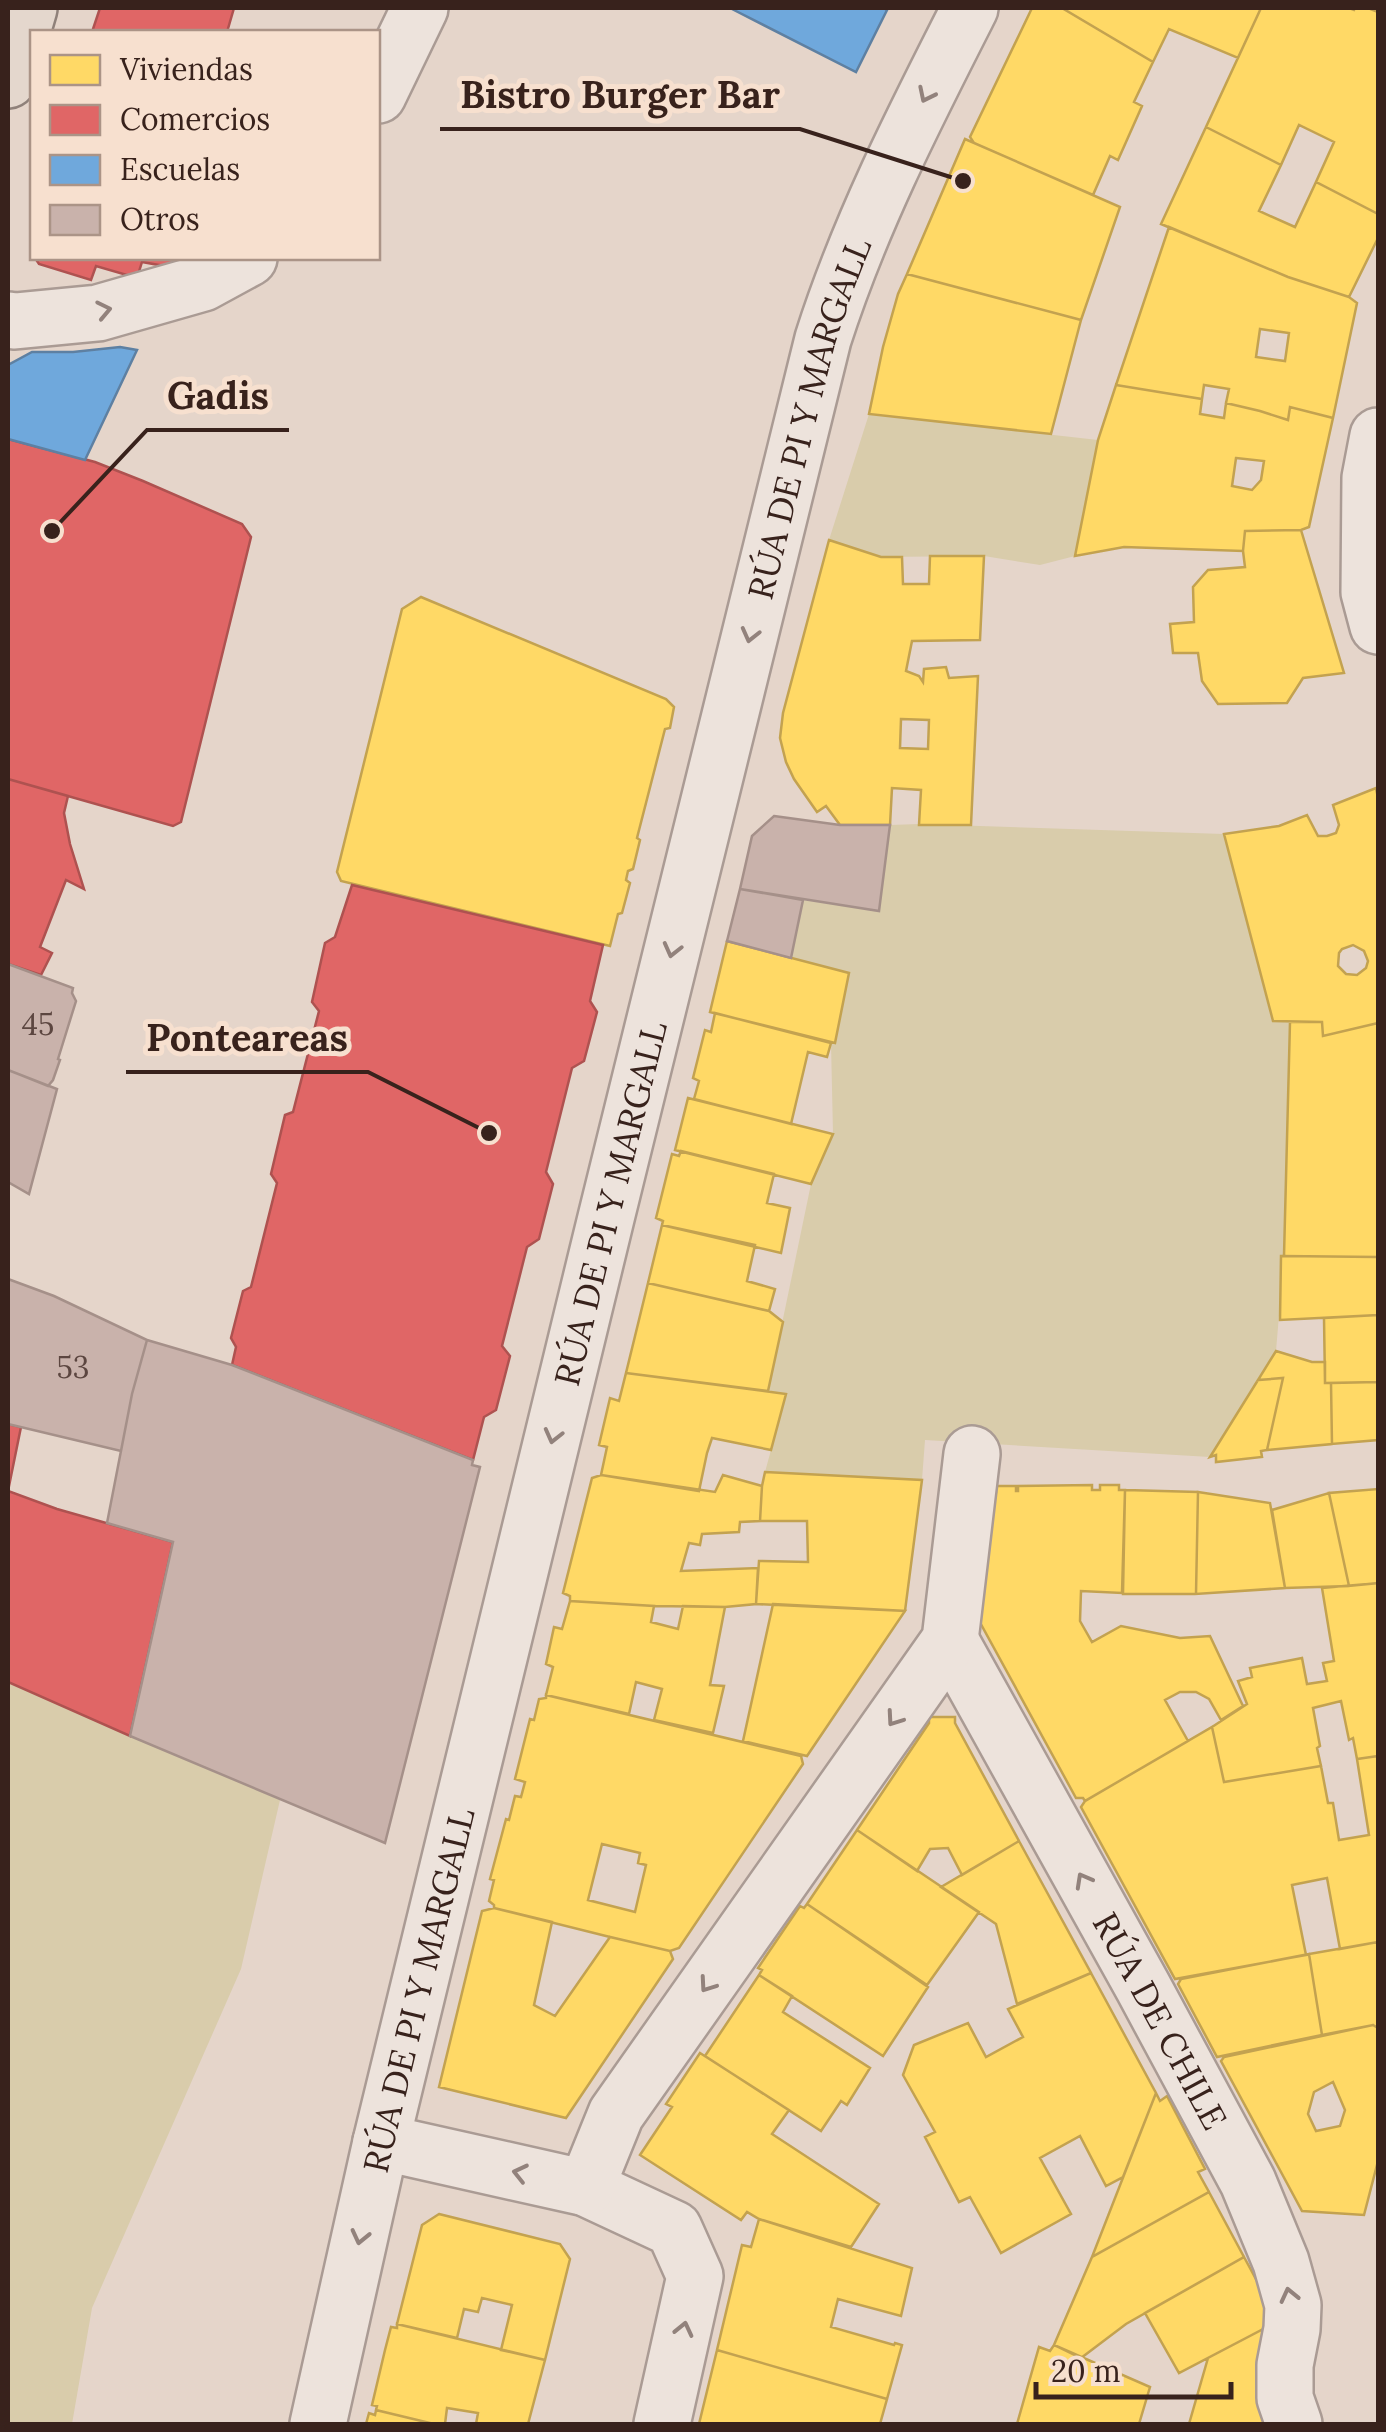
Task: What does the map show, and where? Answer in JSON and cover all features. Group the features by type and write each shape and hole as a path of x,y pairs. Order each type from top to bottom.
{"main road":[{"path":"8,80 28,8"}],"street":[{"path":"380,91 420,8"},
{"name":"RÚA DE PI Y MARGALL","path":"318,2424 381,2142 824,340 842,281 876,197 970,8"},
{"path":"8,320 98,312 203,284 245,260"},
{"path":"1378,436 1370,478 1369,592 1378,626"},
{"path":"586,2188 616,2114 950,1640 972,1454"},
{"name":"RÚA DE CHILE","path":"950,1640 1248,2182 1293,2306 1284,2365 1284,2398 1294,2424"},
{"path":"381,2142 586,2188 674,2229 695,2276 662,2424"}],"shaded area":[{"path":"869,414 1098,440 1075,556 1040,565 984,556 881,557 829,540"},
{"path":"890,825 1224,834 1272,1021 1290,1022 1284,1256 1276,1351 1210,1457 925,1440 922,1480 765,1472 786,1395 768,1391 811,1184 833,1134 831,1043 849,973 791,958 803,900 879,911"},
{"path":"8,1682 280,1800 241,1969 92,2308 72,2424 8,2424"}],"building: Viviendas":[{"path":"1032,8 1062,8 1153,62 1134,102 1142,106 1118,160 1110,156 1093,195 974,143 970,137"},
{"path":"1062,8 1261,8 1238,58 1169,29 1153,62"},
{"path":"1261,8 1368,8 1378,12 1378,214 1316,182 1334,142 1299,125 1281,165 1206,127"},
{"path":"1206,127 1281,165 1259,211 1295,227 1316,182 1378,214 1378,238 1349,297 1288,277 1161,224"},
{"path":"965,139 1120,207 1081,320 907,274"},
{"path":"1169,227 1357,303 1333,418 1290,407 1288,420 1226,403 1229,389 1204,385 1202,399 1116,385","holes":["1260,329 1289,333 1285,361 1256,357"]},
{"path":"907,274 1081,320 1051,434 869,414 883,347"},
{"path":"1116,385 1202,399 1200,414 1224,418 1226,403 1288,420 1290,407 1333,418 1309,527 1245,531 1243,551 1124,547 1075,556 1098,440","holes":["1236,458 1264,461 1261,480 1252,490 1232,486"]},
{"path":"1301,530 1344,673 1303,678 1287,703 1218,704 1202,681 1198,653 1173,653 1170,624 1194,622 1193,587 1208,570 1245,567 1245,531"},
{"path":"829,540 881,557 902,557 903,584 929,584 930,556 984,556 980,640 912,641 906,671 923,682 924,669 946,667 949,678 978,676 971,825 919,825 921,790 892,788 890,825 840,825 826,806 817,812 786,762 780,738 783,713","holes":["901,719 929,720 928,749 900,748"]},
{"path":"421,597 666,699 674,707 637,838 640,840 633,869 628,871 626,880 630,883 622,913 618,914 610,946 341,881 337,872 402,609"},
{"path":"1376,788 1378,1023 1323,1036 1322,1022 1273,1021 1224,834 1279,826 1307,815 1318,836 1327,836 1336,833 1339,825 1333,805","holes":["1353,945 1364,951 1366,968 1357,975 1346,974 1338,966 1342,949"]},
{"path":"727,941 849,973 835,1043 710,1012"},
{"path":"715,1013 831,1043 827,1057 808,1052 791,1124 694,1099 699,1081 693,1078 705,1030 711,1032"},
{"path":"1290,1022 1322,1022 1323,1036 1378,1023 1378,1257 1284,1256"},
{"path":"688,1098 833,1134 811,1184 675,1150"},
{"path":"681,1151 774,1174 767,1203 790,1208 781,1253 662,1225 663,1221 656,1218 672,1154 679,1156"},
{"path":"662,1225 755,1245 747,1281 775,1289 769,1311 648,1283"},
{"path":"1281,1256 1378,1257 1378,1315 1280,1320"},
{"path":"648,1283 769,1311 783,1322 768,1391 626,1373"},
{"path":"1378,1315 1378,1382 1325,1383 1324,1318"},
{"path":"1276,1351 1325,1362 1325,1383 1331,1383 1332,1444 1267,1450 1283,1378 1258,1380"},
{"path":"626,1373 786,1394 771,1450 712,1438 699,1491 601,1475 607,1447 599,1445 610,1398 619,1401"},
{"path":"1283,1378 1267,1450 1261,1451 1262,1457 1216,1462 1216,1455 1210,1457 1258,1380"},
{"path":"1378,1382 1378,1440 1332,1444 1331,1383"},
{"path":"765,1472 922,1480 905,1611 756,1604 759,1561 808,1562 807,1521 760,1521"},
{"path":"601,1475 715,1492 723,1475 762,1486 760,1521 740,1522 739,1532 702,1534 700,1545 689,1543 681,1571 758,1568 756,1604 654,1606 570,1601 570,1596 563,1593 592,1478"},
{"path":"1092,1485 1092,1490 1100,1490 1100,1485 1119,1485 1119,1490 1125,1490 1122,1593 1081,1591 1080,1621 1092,1642 1121,1626 1180,1638 1210,1636 1243,1706 1221,1720 1209,1699 1196,1692 1180,1692 1165,1700 1188,1741 1085,1801 1076,1798 971,1606 988,1492 996,1492 996,1486 1016,1486 1018,1491 1018,1486"},
{"path":"1378,1489 1378,1583 1349,1586 1329,1493"},
{"path":"1125,1490 1198,1492 1196,1594 1123,1594"},
{"path":"1198,1492 1270,1503 1285,1588 1196,1594"},
{"path":"1329,1493 1349,1586 1285,1588 1272,1510"},
{"path":"1378,1583 1378,1756 1357,1759 1341,1701 1313,1708 1321,1766 1224,1782 1212,1727 1247,1704 1238,1681 1252,1677 1250,1668 1302,1658 1307,1684 1327,1681 1323,1663 1334,1661 1322,1588"},
{"path":"570,1601 654,1606 651,1622 678,1629 683,1606 725,1607 710,1685 724,1686 713,1733 654,1720 662,1689 636,1682 629,1714 546,1695 553,1667 546,1664 554,1627 562,1629"},
{"path":"773,1604 905,1611 807,1756 743,1741"},
{"path":"539,1699 801,1756 803,1764 679,1948 670,1951 610,1937 494,1908 489,1901 494,1880 490,1879 506,1819 509,1820 515,1796 521,1797 525,1782 515,1779 530,1719 534,1720","holes":["602,1844 640,1853 638,1863 646,1865 635,1912 588,1900"]},
{"path":"929,1717 955,1717 1019,1841 962,1875 948,1848 930,1849 917,1871 857,1830 929,1723"},
{"path":"1212,1727 1224,1782 1321,1766 1339,1840 1369,1835 1357,1759 1378,1756 1378,1942 1340,1949 1327,1878 1292,1885 1306,1955 1175,1979 1081,1807 1085,1801"},
{"path":"857,1830 979,1912 927,1985 807,1904"},
{"path":"1019,1841 1091,1973 1017,2004 996,1924 941,1887"},
{"path":"807,1904 928,1987 883,2056 759,1975 762,1970 758,1968 800,1906 804,1908"},
{"path":"494,1908 552,1922 534,2005 555,2016 610,1937 670,1951 673,1959 566,2118 439,2087 482,1911"},
{"path":"1378,1942 1378,2028 1373,2025 1322,2035 1309,1954"},
{"path":"1309,1954 1322,2035 1217,2057 1178,1984 1181,1979"},
{"path":"1091,1973 1156,2093 1123,2177 1106,2186 1080,2136 1040,2158 1071,2214 1001,2253 970,2197 959,2202 925,2137 935,2132 903,2075 914,2045 968,2023 986,2057 1023,2037 1008,2009"},
{"path":"759,1975 792,1996 783,2012 870,2068 847,2105 841,2101 821,2131 705,2056"},
{"path":"1373,2025 1378,2028 1378,2161 1364,2215 1302,2211 1221,2061 1224,2057","holes":["1333,2082 1345,2110 1340,2126 1316,2131 1308,2114 1314,2092"]},
{"path":"700,2053 789,2110 772,2134 879,2204 851,2247 747,2212 741,2220 640,2155 672,2107 666,2104"},
{"path":"1156,2093 1160,2101 1167,2096 1205,2169 1198,2172 1209,2192 1092,2257"},
{"path":"1209,2192 1244,2257 1126,2324 1081,2358 1054,2345 1092,2257"},
{"path":"439,2214 560,2244 570,2259 545,2360 501,2350 512,2305 482,2298 478,2312 464,2309 457,2338 397,2324 422,2225"},
{"path":"759,2219 912,2268 901,2316 838,2299 831,2327 902,2345 887,2399 717,2350 742,2245 751,2247"},
{"path":"1244,2257 1277,2318 1179,2373 1145,2313"},
{"path":"397,2324 545,2360 528,2424 476,2424 478,2413 447,2408 445,2424 434,2424 376,2410 377,2406 372,2405 385,2350 391,2327 397,2328"},
{"path":"1267,2327 1272,2424 1189,2424 1208,2358"},
{"path":"1054,2345 1150,2387 1139,2424 1017,2424 1039,2347 1050,2351"},
{"path":"717,2350 887,2399 880,2424 699,2424"},
{"path":"376,2410 434,2424 366,2424 369,2413 375,2415"}],"building: Comercios":[{"path":"100,8 234,8 228,30 93,30"},
{"path":"36,260 173,260 170,267 142,262 137,278 96,266 91,280"},
{"path":"8,439 95,462 143,481 242,524 251,537 181,822 173,826 8,779"},
{"path":"8,779 68,796 64,813 84,889 66,880 40,947 52,953 41,975 8,964"},
{"path":"352,885 603,945 590,1001 597,1012 584,1061 572,1068 546,1172 553,1184 539,1239 527,1247 502,1346 510,1356 496,1410 484,1417 473,1460 232,1365 236,1347 231,1338 243,1291 251,1287 277,1183 271,1174 285,1115 293,1112 319,1011 312,1002 325,943 335,937"},
{"path":"8,1424 21,1427 8,1491"},
{"path":"8,1491 173,1542 130,1736 8,1682"}],"building: Escuelas":[{"path":"730,8 883,8 887,10 856,72"},
{"path":"120,347 137,350 85,460 8,439 8,365 32,352"}],"building: Otros":[{"path":"774,816 840,825 890,825 879,911 740,889 752,836"},
{"path":"740,889 803,900 791,958 727,941"},
{"path":"8,964 73,988 76,1001 60,1060 48,1086 8,1070"},
{"path":"8,1070 57,1089 29,1194 8,1182"},
{"path":"8,1279 147,1340 121,1451 8,1424"},
{"path":"147,1340 232,1365 473,1460 472,1465 480,1467 385,1843 130,1736 173,1542 107,1523 132,1394"}],"place":[{"name":"Bistro Burger Bar","path":"963,181"},
{"name":"Gadis","path":"52,531"},
{"name":"Ponteareas","path":"489,1133"}]}
